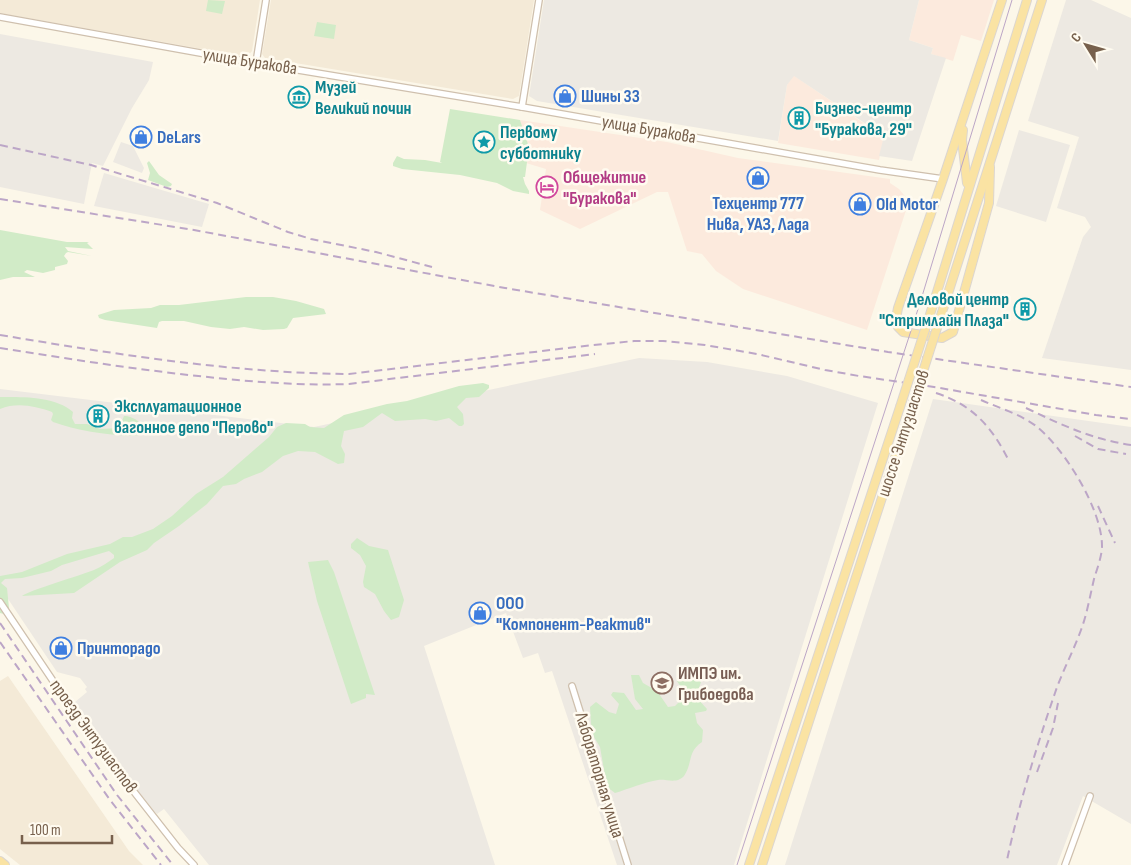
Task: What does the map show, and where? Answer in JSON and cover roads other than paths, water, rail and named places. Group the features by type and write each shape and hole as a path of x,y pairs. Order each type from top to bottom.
{"main road":[{"path":"990,167 990,191 983,230 953,332 942,338 903,332 898,327 896,319 898,308 944,179 1002,0"},
{"name":"шоссе Энтузиастов","path":"749,865 933,305 1026,0"},
{"name":"шоссе Энтузиастов","path":"762,865 990,167 1042,0"},
{"path":"964,117 962,140 968,178 965,200"},
{"path":"0,861 5,865"}],"street":[{"path":"256,63 266,0"},
{"path":"522,106 539,0"},
{"name":"улица Буракова","path":"0,17 256,63 522,106 880,170 944,179"},
{"name":"проезд Энтузиастов","path":"0,602 88,733 178,848 194,865"},
{"name":"Лабораторная улица","path":"572,686 628,865"},
{"path":"1065,865 1090,796"}],"tram line":[{"path":"737,865 920,303 1012,0"}],"railway":[{"path":"0,145 91,165 217,203 288,232 311,239 376,252 432,267"},
{"path":"0,199 194,230 505,288 888,352 1131,387"},
{"path":"0,335 217,366 305,373 349,374 593,345 634,341 663,341 705,345 859,376 1096,415 1131,419"},
{"path":"0,348 165,372 289,384 349,384 595,354"},
{"path":"936,393 961,404 980,419 996,438 1009,461"},
{"path":"981,400 1030,422 1047,436 1058,449 1080,480 1096,515 1102,546 1087,611 1041,734 1022,797 1007,860"},
{"path":"1026,408 1064,426 1103,439 1131,445"},
{"path":"1075,436 1098,449 1126,454"},
{"path":"1098,506 1115,543"},
{"path":"0,623 117,795 173,865"},
{"path":"0,642 110,800 161,865"},
{"path":"1037,772 1053,728 1058,703"}],"place":[{"name":"Шины 33","path":"565,96"},
{"name":"Музей Великий почин","path":"299,97"},
{"name":"Бизнес-центр \"Буракова, 29\"","path":"799,118"},
{"name":"DeLars","path":"141,137"},
{"name":"Первому субботнику","path":"484,142"},
{"name":"Техцентр 777 Нива, УАЗ, Лада","path":"758,178"},
{"name":"Общежитие \"Буракова\"","path":"547,187"},
{"name":"Old Motor","path":"860,204"},
{"name":"Деловой центр \"Стримлайн Плаза\"","path":"1025,309"},
{"name":"Эксплуатационное вагонное депо \"Перово\"","path":"98,416"},
{"name":"ООО \"Компонент-Реактив\"","path":"480,613"},
{"name":"Принторадо","path":"61,648"},
{"name":"ИМПЭ им. Грибоедова","path":"662,683"}]}
